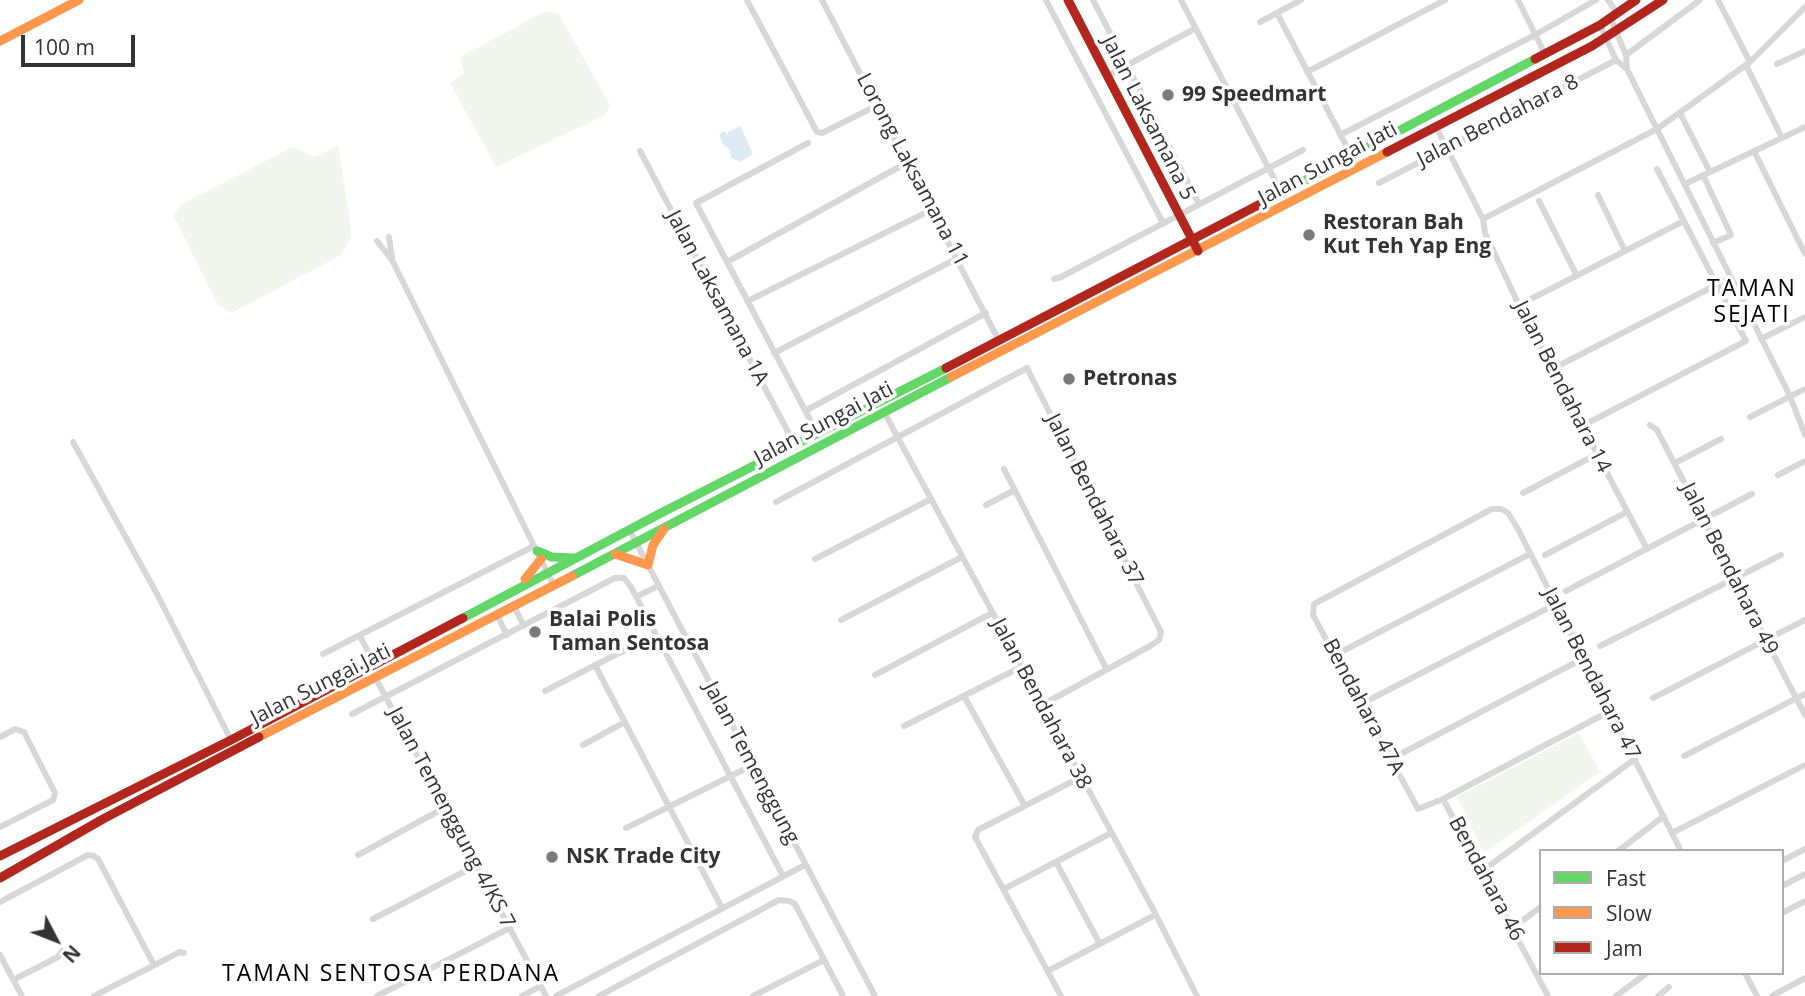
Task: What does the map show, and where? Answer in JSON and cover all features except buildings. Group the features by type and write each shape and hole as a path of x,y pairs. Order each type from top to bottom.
{"main road":[{"path":"0,41 78,0"},
{"name":"Jalan Laksamana 5","path":"1068,0 1198,251"},
{"name":"Jalan Sungai Jati","path":"0,856 231,740 573,558 999,341 1600,25 1636,0"},
{"name":"Jalan Sungai Jati","path":"0,878 112,814 1606,38 1663,0"},
{"path":"1180,217 1197,228 1212,228"},
{"path":"1174,248 1182,234 1180,217"},
{"path":"615,554 648,565 653,545 665,527"},
{"path":"508,594 532,573 538,552 552,558 573,558"}],"street":[{"path":"747,0 817,132 822,133 878,105"},
{"name":"Lorong Laksamana 11","path":"822,0 933,209 999,341"},
{"name":"Jalan Laksamana 5","path":"1046,0 1163,223"},
{"path":"1093,0 1199,204"},
{"path":"1181,0 1282,192"},
{"path":"1260,22 1301,0"},
{"path":"1307,72 1445,0"},
{"path":"1518,0 1545,54"},
{"path":"1608,0 1626,55 1627,69 1790,396 1805,435"},
{"path":"1626,55 1700,0"},
{"path":"1718,0 1782,138"},
{"path":"1340,135 1535,35 1593,1"},
{"path":"1483,221 1657,129 1748,64 1805,8"},
{"path":"1277,12 1351,155"},
{"path":"1600,25 1616,60 1627,69"},
{"path":"1107,76 1196,28"},
{"path":"1777,64 1805,51"},
{"name":"Jalan Bendahara 8","path":"1379,183 1616,60"},
{"path":"1680,113 1731,235 1713,243"},
{"name":"Jalan Bendahara 14","path":"1436,127 1483,221 1485,233 1519,305 1647,549"},
{"path":"1685,184 1805,127"},
{"path":"808,144 696,203 817,433"},
{"path":"1054,279 1163,223 1180,217 1199,204 1303,150"},
{"name":"Jalan Laksamana 1A","path":"640,151 795,444"},
{"path":"1754,151 1805,254"},
{"path":"727,262 908,162"},
{"path":"1582,426 1746,341 1657,169"},
{"path":"1598,195 1625,251"},
{"path":"1539,201 1577,276"},
{"path":"748,301 933,209"},
{"path":"1519,305 1684,221"},
{"path":"389,237 392,260"},
{"path":"377,241 392,260 554,586"},
{"path":"774,353 958,258"},
{"path":"1552,369 1730,278"},
{"path":"805,411 986,313"},
{"path":"1761,339 1805,317"},
{"name":"Jalan Bendahara 37","path":"897,437 1027,368 1161,632 1159,640 1106,668"},
{"path":"1750,417 1805,388"},
{"name":"Jalan Bendahara 38","path":"884,412 1197,996"},
{"name":"Jalan Bendahara 49","path":"1650,425 1657,430 1675,463 1805,715"},
{"path":"776,502 897,437"},
{"path":"1675,463 1721,439"},
{"path":"73,442 156,592 231,740"},
{"path":"1523,493 1597,454"},
{"path":"1778,475 1805,461"},
{"path":"1004,469 1106,668 1100,674 1042,705"},
{"path":"986,505 1014,490"},
{"path":"1566,591 1752,494"},
{"path":"815,559 931,499"},
{"name":"Jalan Bendahara 47","path":"1314,604 1492,509 1502,509 1508,513 1680,849"},
{"path":"1545,555 1627,512"},
{"name":"Jalan Temenggung","path":"629,529 875,996"},
{"path":"323,654 538,552"},
{"path":"1335,655 1530,554"},
{"path":"1600,646 1781,555"},
{"path":"841,620 962,557"},
{"path":"352,715 615,578 624,578 640,595 783,876"},
{"path":"640,595 658,586"},
{"name":"Bendahara 47A","path":"1314,604 1313,615 1418,809 1443,799"},
{"path":"1362,704 1556,604"},
{"path":"514,607 524,626"},
{"path":"875,675 992,613"},
{"path":"497,615 508,635"},
{"path":"1653,698 1805,620"},
{"path":"360,636 375,665"},
{"path":"545,691 625,650"},
{"path":"1391,759 1584,658"},
{"path":"595,665 723,908"},
{"path":"904,726 1021,667"},
{"name":"Jalan Temenggung 4/KS 7","path":"375,677 546,996"},
{"path":"1684,756 1805,694"},
{"path":"964,696 1025,806"},
{"path":"1443,799 1611,711"},
{"path":"583,745 625,722"},
{"path":"0,737 15,729 24,732 55,793 53,800 0,827"},
{"path":"1482,871 1634,759"},
{"path":"625,828 753,765"},
{"path":"1672,833 1805,765"},
{"path":"1060,996 975,834 1081,777"},
{"name":"Bendahara 46","path":"1443,799 1548,996"},
{"path":"358,855 446,807"},
{"path":"1621,849 1664,817"},
{"path":"1004,889 1111,833"},
{"path":"1784,860 1805,849"},
{"path":"0,902 88,855 98,859 154,965"},
{"path":"1056,862 1100,944"},
{"path":"373,919 477,865"},
{"path":"556,996 805,865"},
{"path":"1784,885 1805,874"},
{"path":"599,996 779,900 795,904 843,996"},
{"path":"1784,912 1805,901"},
{"path":"1512,928 1539,908"},
{"path":"1048,971 1155,915"},
{"path":"377,996 510,928"},
{"path":"13,980 58,957 62,951"},
{"path":"94,996 180,952 184,953"},
{"path":"0,955 22,996"},
{"path":"753,996 824,960"},
{"path":"1616,996 1644,975"},
{"path":"1746,975 1757,996"},
{"path":"1772,996 1805,978"},
{"path":"522,996 541,986"},
{"path":"1658,996 1669,988"}],"shaded area":[{"path":"546,11 559,14 610,105 605,115 496,167 450,83 464,73 460,57"},
{"path":"740,126 753,154 740,162 731,158 730,150 723,144 719,134 725,131 728,136 728,130 729,132"},
{"path":"338,145 351,227 351,237 341,255 232,313 218,305 174,216 180,205 293,147 315,157"},
{"path":"1579,733 1600,772 1484,853 1457,797"}],"traffic: fast":[{"path":"1266,201 1535,59"},
{"path":"463,618 659,514 946,368"},
{"path":"572,576 951,377"},
{"path":"537,551 552,557 573,558"}],"traffic: slow":[{"path":"0,41 79,0"},
{"path":"951,377 1387,152"},
{"path":"615,554 648,565 653,545 664,529"},
{"path":"525,579 541,559"},
{"path":"259,737 572,576"}],"traffic: jam":[{"path":"1068,0 1198,251"},
{"path":"1535,59 1600,25 1636,0"},
{"path":"1387,152 1592,46 1663,0"},
{"path":"946,368 1266,201"},
{"path":"0,856 231,740 463,618"},
{"path":"0,878 103,819 259,737"}],"place":[{"name":"99 Speedmart","path":"1168,95"},
{"name":"Restoran Bah Kut Teh Yap Eng","path":"1309,235"},
{"name":"Petronas","path":"1069,379"},
{"name":"Balai Polis Taman Sentosa","path":"535,632"},
{"name":"NSK Trade City","path":"552,857"}],"district":[{"name":"TAMAN SEJATI","path":"1752,302"},
{"name":"TAMAN SENTOSA PERDANA","path":"391,974"}]}
